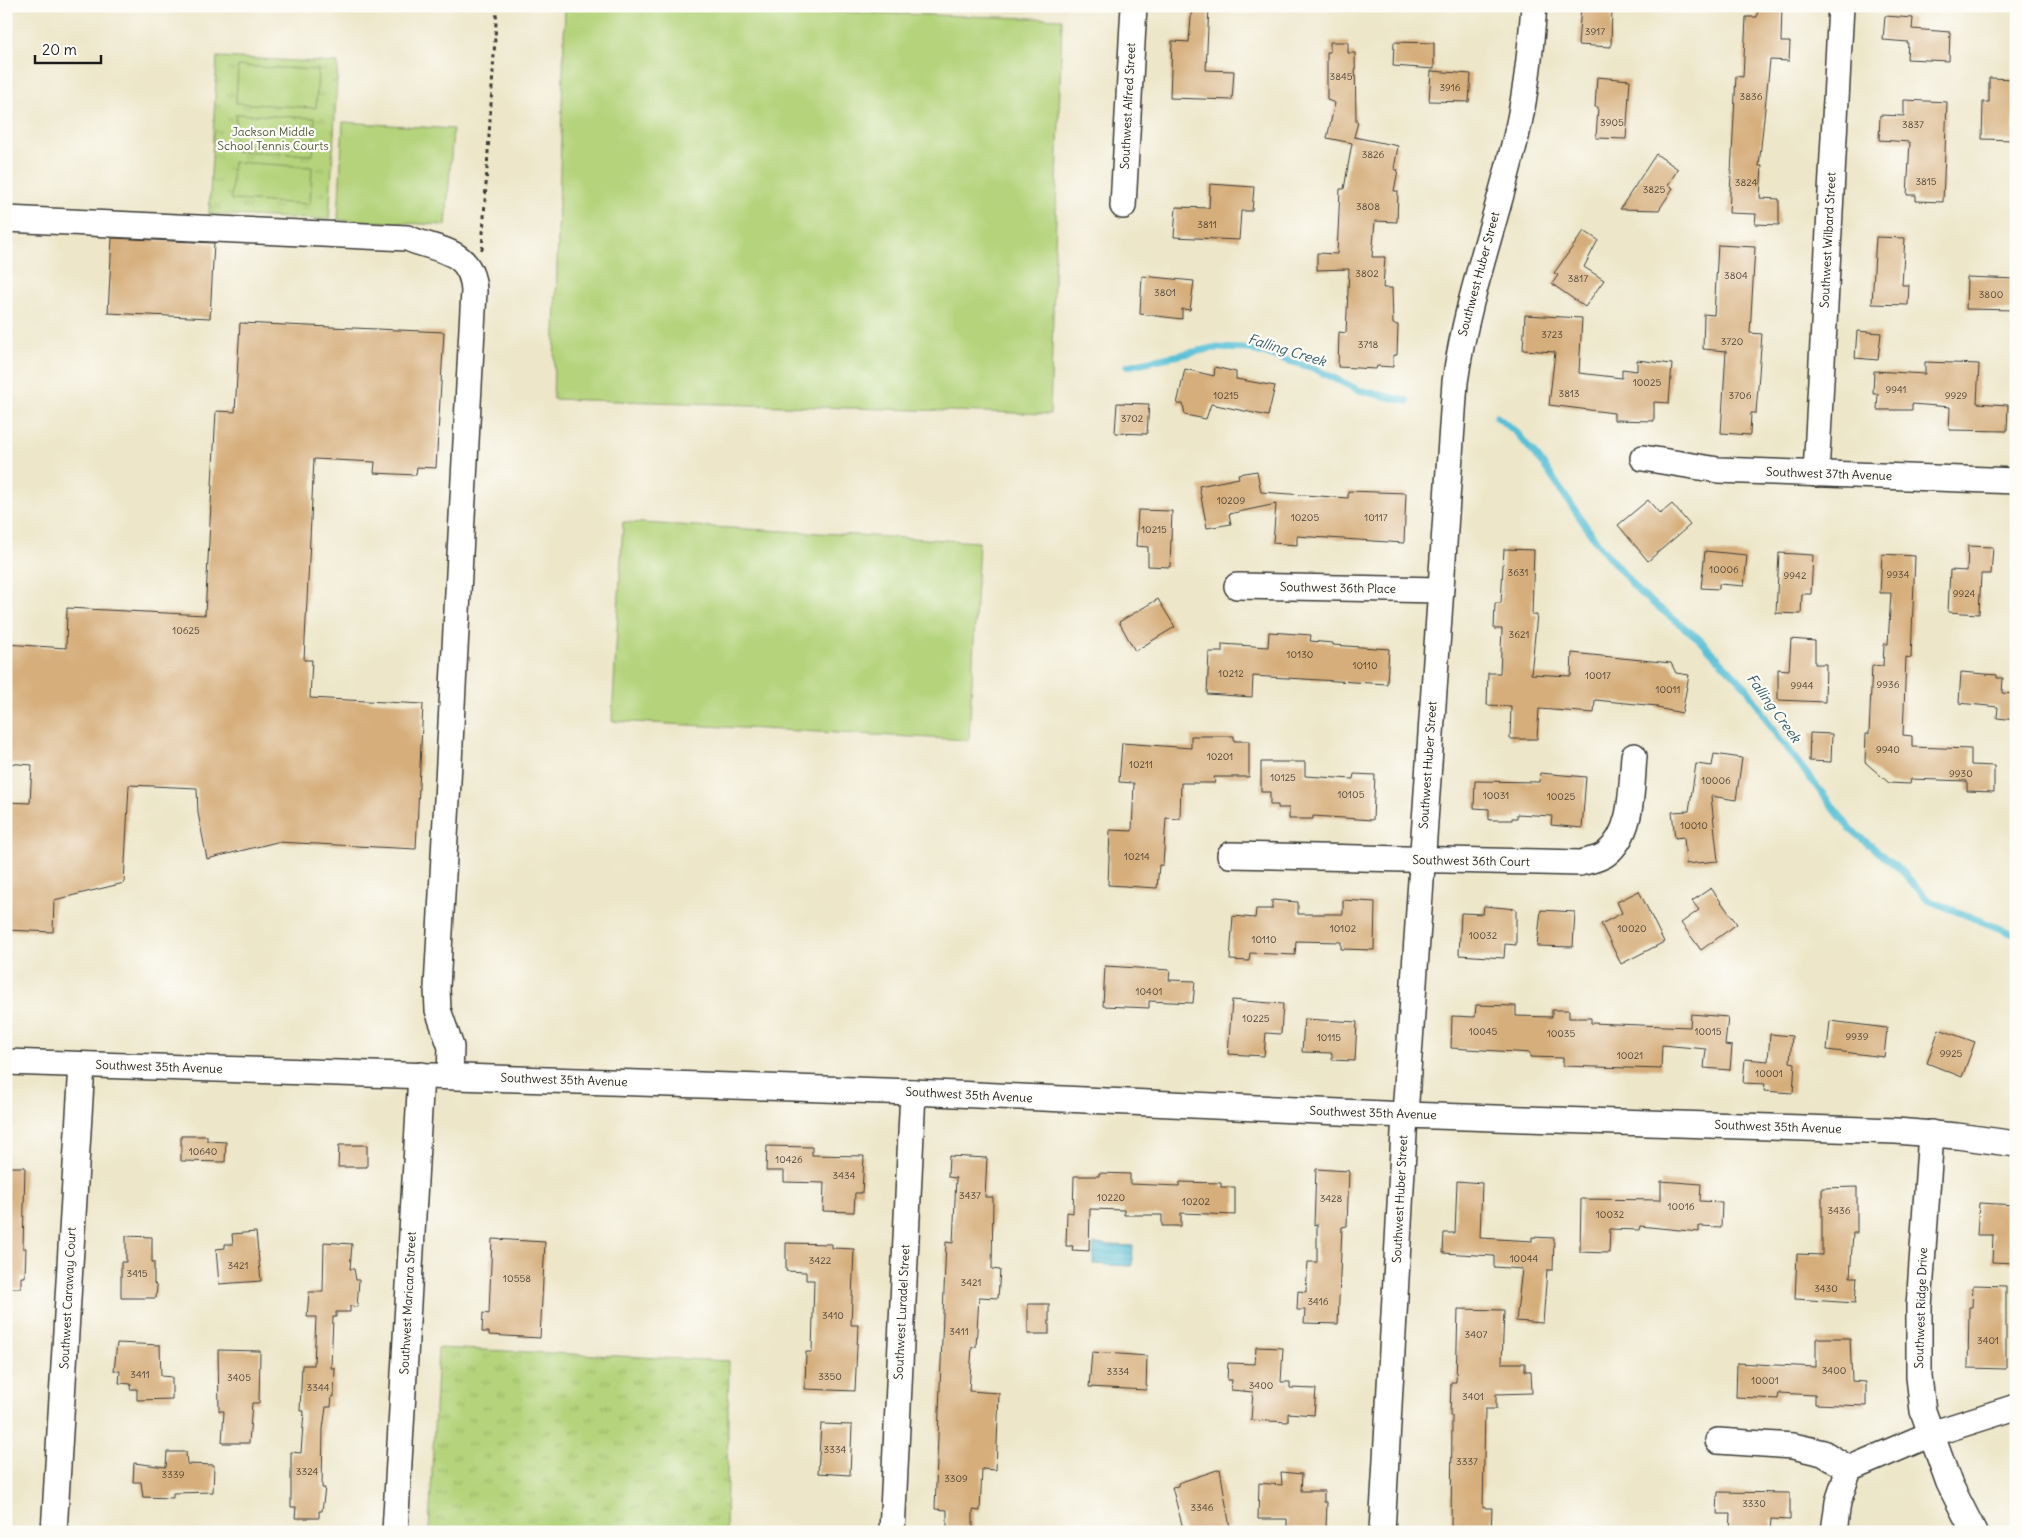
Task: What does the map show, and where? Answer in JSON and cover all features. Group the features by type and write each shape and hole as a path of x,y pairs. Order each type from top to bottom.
{"street":[{"name":"Southwest Alfred Street","path":"1123,206 1134,6"},
{"name":"Southwest Huber Street","path":"1382,1532 1405,1115 1449,445 1460,345 1468,306 1503,188 1521,118 1534,6"},
{"name":"Southwest Wilbard Street","path":"1816,474 1841,6"},
{"path":"6,219 406,238 447,250 457,256 470,272 474,292 437,988 438,1010 451,1047 450,1076"},
{"name":"Southwest 37th Avenue","path":"1643,458 1718,470 2016,481"},
{"name":"Southwest 36th Place","path":"1237,586 1440,590"},
{"name":"Southwest 36th Court","path":"1230,855 1580,863 1605,855 1623,835 1628,812 1634,756"},
{"name":"Southwest 35th Avenue","path":"6,1062 913,1092 1405,1115 1931,1133 2016,1144"},
{"name":"Southwest Caraway Court","path":"54,1532 82,1065"},
{"name":"Southwest Maricara Street","path":"395,1532 421,1075"},
{"name":"Southwest Luradel Street","path":"892,1532 913,1092"},
{"name":"Southwest Ridge Drive","path":"1931,1133 1919,1306 1920,1377 1923,1411 1949,1484 1974,1532"},
{"path":"1834,1532 1838,1502 1849,1469 1931,1434 2016,1407"},
{"path":"1718,1441 1793,1446 1824,1453 1849,1469"}],"path":[{"path":"470,272 484,245 497,6"}],"green space":[{"path":"565,6 641,6 1062,19 1050,414 553,399"},
{"name":"Jackson Middle School Tennis Courts","path":"217,57 338,63 329,220 209,214"},
{"path":"238,66 318,70 316,108 236,103"},
{"path":"236,114 315,118 313,155 234,151"},
{"path":"343,122 453,129 446,225 338,220"},
{"path":"233,162 312,167 310,204 231,200"},
{"path":"623,522 979,542 969,740 612,721"},
{"path":"438,1348 729,1361 726,1532 429,1532"}],"water":[{"path":"1094,1244 1133,1246 1132,1266 1093,1264"}],"building":[{"path":"1192,6 1209,6 1206,70 1234,71 1232,100 1170,98 1172,41 1189,42"},
{"path":"1581,6 1612,6 1611,47 1578,45"},
{"path":"1758,6 1782,6 1781,42 1790,42 1789,61 1770,60 1759,166 1762,166 1760,198 1779,199 1779,225 1755,224 1756,214 1729,213 1736,76 1743,77 1746,17 1757,17"},
{"path":"1885,16 1913,18 1912,29 1950,32 1949,61 1907,59 1908,42 1883,40"},
{"path":"1330,42 1348,42 1348,53 1355,53 1356,122 1358,122 1354,137 1398,146 1394,169 1398,170 1394,191 1398,191 1397,222 1375,221 1372,257 1385,257 1383,288 1392,288 1393,324 1398,325 1397,355 1393,355 1393,367 1377,366 1376,369 1338,367 1339,332 1346,333 1349,269 1317,270 1317,253 1337,254 1340,189 1344,189 1352,143 1327,138 1335,103 1327,100 1327,52 1330,52"},
{"path":"1394,42 1434,43 1434,69 1393,66"},
{"path":"1431,71 1471,74 1469,102 1429,101"},
{"path":"1597,77 1630,80 1626,139 1596,138 1598,107 1595,107"},
{"path":"1989,78 2015,79 2013,140 1982,139 1983,102 1989,102"},
{"path":"1904,100 1947,102 1943,202 1916,201 1916,195 1907,195 1910,142 1879,140 1880,115 1904,116"},
{"path":"1656,154 1678,169 1668,185 1673,188 1659,210 1620,209"},
{"path":"1210,184 1254,187 1252,211 1241,211 1239,240 1174,237 1176,207 1209,208"},
{"path":"1584,231 1598,240 1584,267 1604,280 1585,307 1552,284 1558,275 1554,273"},
{"path":"1876,237 1905,238 1902,285 1909,285 1908,305 1872,304"},
{"path":"112,238 214,243 210,318 108,313"},
{"path":"1718,245 1755,247 1750,333 1762,334 1756,413 1751,413 1750,435 1721,433 1726,351 1703,349 1704,314 1714,315"},
{"path":"1142,276 1194,281 1190,310 1182,309 1182,319 1140,314"},
{"path":"1967,277 2016,279 2016,310 1966,309"},
{"path":"1525,315 1582,318 1579,373 1622,378 1622,369 1637,371 1637,360 1672,364 1669,403 1654,402 1654,421 1614,420 1614,413 1549,405 1555,352 1523,350"},
{"path":"240,323 444,332 436,468 417,467 416,475 374,473 375,462 314,459 304,660 312,660 310,698 423,704 416,849 277,842 207,859 198,813 197,788 129,785 124,883 54,900 53,932 6,930 6,802 30,803 32,765 6,763 6,644 66,648 67,608 205,615 216,411 235,412"},
{"path":"1857,331 1881,333 1878,360 1855,358"},
{"path":"1925,362 1979,364 1977,403 2008,405 2007,431 1949,430 1950,407 1912,404 1912,410 1877,410 1878,394 1873,394 1874,371 1925,374"},
{"path":"1215,367 1236,372 1236,379 1275,386 1268,416 1211,404 1206,419 1185,415 1183,404 1177,404 1185,369 1214,376"},
{"path":"1117,403 1149,404 1147,434 1115,433"},
{"path":"1257,471 1261,492 1348,498 1348,491 1406,493 1404,543 1297,536 1297,545 1273,543 1276,504 1229,514 1231,524 1207,528 1199,486 1239,478 1238,474"},
{"path":"1648,500 1660,514 1672,504 1690,525 1648,561 1618,525"},
{"path":"1138,510 1172,511 1170,567 1148,566 1148,547 1136,546"},
{"path":"1968,546 1993,547 1991,574 1981,574 1979,614 1948,612 1950,570 1967,571"},
{"path":"1504,549 1534,550 1532,615 1537,615 1531,674 1571,676 1572,653 1671,663 1676,673 1689,675 1682,713 1657,708 1657,706 1595,700 1594,713 1539,709 1537,739 1510,739 1511,706 1487,705 1488,673 1500,673 1502,629 1494,629 1495,603 1501,603"},
{"path":"1705,551 1747,555 1744,586 1719,584 1719,589 1701,588"},
{"path":"1779,553 1813,555 1811,594 1802,594 1801,614 1776,613"},
{"path":"1882,554 1915,556 1911,658 1906,657 1903,735 1912,736 1912,747 1971,749 1971,765 1994,766 1994,792 1967,791 1967,781 1911,779 1910,784 1889,783 1865,762 1866,734 1869,734 1872,665 1883,666 1884,644 1888,644 1891,593 1880,593"},
{"path":"1158,599 1175,627 1135,651 1119,622"},
{"path":"1269,632 1311,635 1310,641 1333,643 1333,645 1389,649 1387,684 1253,676 1252,697 1207,694 1209,652 1222,652 1222,644 1268,647"},
{"path":"1791,639 1815,641 1815,664 1826,664 1825,702 1778,700 1778,669 1789,670"},
{"path":"1961,672 1997,675 1997,678 2003,678 2002,693 2016,694 2016,720 1997,718 1998,707 1959,703"},
{"path":"1810,733 1832,734 1831,762 1809,761"},
{"path":"1191,736 1234,736 1234,741 1249,741 1249,777 1214,777 1215,783 1181,783 1180,819 1166,818 1163,865 1159,865 1157,888 1108,885 1110,830 1132,831 1134,783 1119,782 1122,743 1191,748"},
{"path":"1714,754 1742,758 1736,800 1711,796 1718,861 1686,864 1684,837 1675,838 1672,812 1689,811 1696,764 1712,766"},
{"path":"1261,762 1305,762 1305,776 1353,779 1354,774 1375,775 1373,820 1313,816 1313,819 1289,819 1289,808 1278,808 1278,805 1270,805 1270,792 1261,792"},
{"path":"1540,773 1586,777 1582,828 1551,825 1552,816 1517,814 1517,818 1512,818 1512,820 1489,820 1489,809 1474,808 1475,781 1539,782"},
{"path":"1711,888 1737,924 1701,950 1681,923 1699,910 1692,901"},
{"path":"1639,891 1664,942 1621,964 1601,924 1622,913 1617,902"},
{"path":"1272,900 1298,902 1298,914 1343,914 1343,900 1375,902 1374,950 1341,949 1341,942 1296,941 1295,955 1250,953 1249,961 1230,960 1233,916 1255,918 1256,909 1272,909"},
{"path":"1484,906 1516,909 1516,945 1505,944 1504,958 1459,955 1461,913 1483,914"},
{"path":"1541,910 1575,912 1573,947 1537,946"},
{"path":"1105,966 1170,970 1169,980 1195,981 1193,1003 1149,1001 1149,1008 1103,1006"},
{"path":"1232,1000 1283,1004 1281,1034 1266,1033 1264,1056 1228,1054"},
{"path":"1476,1005 1516,1006 1516,1016 1552,1017 1552,1010 1569,1010 1569,1018 1591,1018 1591,1023 1690,1027 1691,1014 1728,1017 1725,1045 1732,1046 1730,1070 1704,1068 1706,1049 1662,1045 1661,1069 1563,1066 1563,1058 1530,1057 1530,1053 1451,1048 1452,1016 1475,1017"},
{"path":"1304,1019 1357,1022 1355,1061 1332,1060 1332,1053 1302,1052"},
{"path":"1830,1021 1887,1028 1884,1057 1827,1050"},
{"path":"1939,1029 1975,1042 1962,1077 1927,1063"},
{"path":"1770,1034 1792,1036 1790,1062 1795,1063 1793,1093 1764,1091 1765,1084 1743,1083 1745,1059 1768,1061"},
{"path":"181,1136 207,1136 207,1141 226,1142 225,1162 181,1161"},
{"path":"339,1145 367,1145 367,1167 338,1167"},
{"path":"767,1146 812,1147 812,1155 864,1156 862,1193 855,1193 854,1212 823,1211 824,1183 784,1182 784,1171 766,1171"},
{"path":"949,1156 987,1158 985,1197 993,1197 992,1269 1000,1270 998,1298 979,1297 976,1347 972,1347 969,1391 999,1393 996,1470 982,1469 980,1511 973,1510 973,1532 947,1532 947,1510 935,1509 946,1242 953,1243 956,1178 948,1177"},
{"path":"6,1167 25,1167 23,1248 26,1248 25,1277 21,1277 21,1288 6,1288"},
{"path":"1316,1169 1349,1171 1347,1226 1342,1227 1338,1324 1304,1323 1305,1310 1297,1310 1298,1291 1306,1292 1308,1262 1317,1262 1317,1224 1314,1225"},
{"path":"1099,1173 1130,1174 1130,1184 1179,1186 1180,1182 1221,1183 1221,1187 1235,1187 1235,1215 1181,1213 1181,1226 1162,1226 1162,1215 1124,1215 1124,1210 1090,1209 1089,1251 1072,1250 1073,1246 1066,1246 1067,1212 1073,1213 1074,1176 1099,1176"},
{"path":"1457,1181 1482,1183 1480,1238 1532,1241 1532,1237 1554,1238 1553,1270 1547,1270 1543,1323 1516,1321 1522,1269 1494,1267 1494,1256 1443,1253 1444,1233 1455,1233"},
{"path":"1661,1181 1701,1184 1700,1201 1722,1202 1721,1227 1699,1226 1699,1232 1640,1226 1639,1230 1610,1229 1609,1253 1580,1252 1581,1199 1661,1200"},
{"path":"1857,1187 1857,1233 1853,1233 1850,1277 1857,1277 1855,1303 1795,1299 1797,1254 1822,1255 1822,1188"},
{"path":"1979,1203 2016,1205 2016,1263 1992,1262 1993,1235 1977,1235"},
{"path":"256,1232 261,1281 219,1284 216,1249 225,1248 225,1244 233,1244 232,1234"},
{"path":"126,1236 152,1237 154,1283 157,1286 156,1298 121,1298 121,1262 126,1262"},
{"path":"492,1239 545,1242 540,1338 489,1335 489,1332 482,1332 483,1313 489,1314"},
{"path":"324,1242 352,1244 350,1269 354,1269 356,1280 359,1280 357,1307 350,1306 350,1312 336,1312 336,1317 333,1317 331,1368 335,1368 334,1397 332,1396 331,1407 326,1407 323,1429 322,1488 325,1488 322,1511 319,1511 319,1518 295,1518 296,1507 291,1507 291,1452 301,1453 304,1411 300,1411 302,1365 314,1365 316,1317 307,1317 309,1292 323,1292"},
{"path":"786,1243 832,1244 832,1248 854,1249 851,1325 858,1325 855,1391 805,1389 806,1352 812,1352 814,1280 806,1280 806,1272 786,1271"},
{"path":"1973,1285 2006,1286 2006,1369 1968,1368 1969,1307 1972,1307"},
{"path":"1028,1304 1049,1304 1049,1334 1028,1334"},
{"path":"1458,1309 1504,1310 1502,1363 1525,1363 1525,1371 1531,1371 1532,1393 1496,1394 1496,1409 1485,1409 1483,1508 1492,1508 1491,1532 1451,1532 1451,1382 1456,1382"},
{"path":"1816,1338 1850,1338 1852,1381 1866,1382 1866,1406 1815,1404 1815,1395 1779,1393 1778,1399 1736,1397 1737,1363 1816,1367"},
{"path":"117,1343 160,1345 161,1376 172,1377 172,1399 137,1400 137,1389 130,1389 131,1384 119,1383 120,1371 114,1371"},
{"path":"1256,1347 1283,1348 1281,1382 1290,1382 1290,1388 1316,1389 1314,1415 1288,1413 1288,1422 1251,1420 1253,1392 1231,1390 1232,1380 1227,1380 1228,1363 1255,1364"},
{"path":"218,1350 260,1351 259,1403 252,1403 249,1443 222,1443 224,1411 219,1411"},
{"path":"1092,1352 1147,1356 1146,1390 1089,1387"},
{"path":"821,1424 852,1425 850,1475 818,1473"},
{"path":"167,1452 186,1452 187,1464 214,1465 213,1492 173,1493 173,1498 143,1497 141,1482 133,1482 134,1463 166,1467"},
{"path":"1220,1469 1230,1528 1210,1532 1184,1532 1172,1487 1178,1486 1178,1483"},
{"path":"1281,1472 1302,1474 1301,1491 1324,1491 1324,1502 1327,1502 1326,1528 1287,1528 1287,1519 1258,1519 1259,1483 1282,1485"},
{"path":"1718,1492 1790,1493 1790,1520 1771,1519 1770,1532 1730,1532 1731,1514 1717,1514"}],"waterway":[{"name":"Falling Creek","path":"1127,366 1213,348 1249,349 1313,368 1358,390 1407,401"},
{"name":"Falling Creek","path":"1497,417 1516,432 1543,464 1599,545 1640,593 1698,638 1747,688 1777,736 1851,830 1900,869 1928,900 2016,935"}]}
